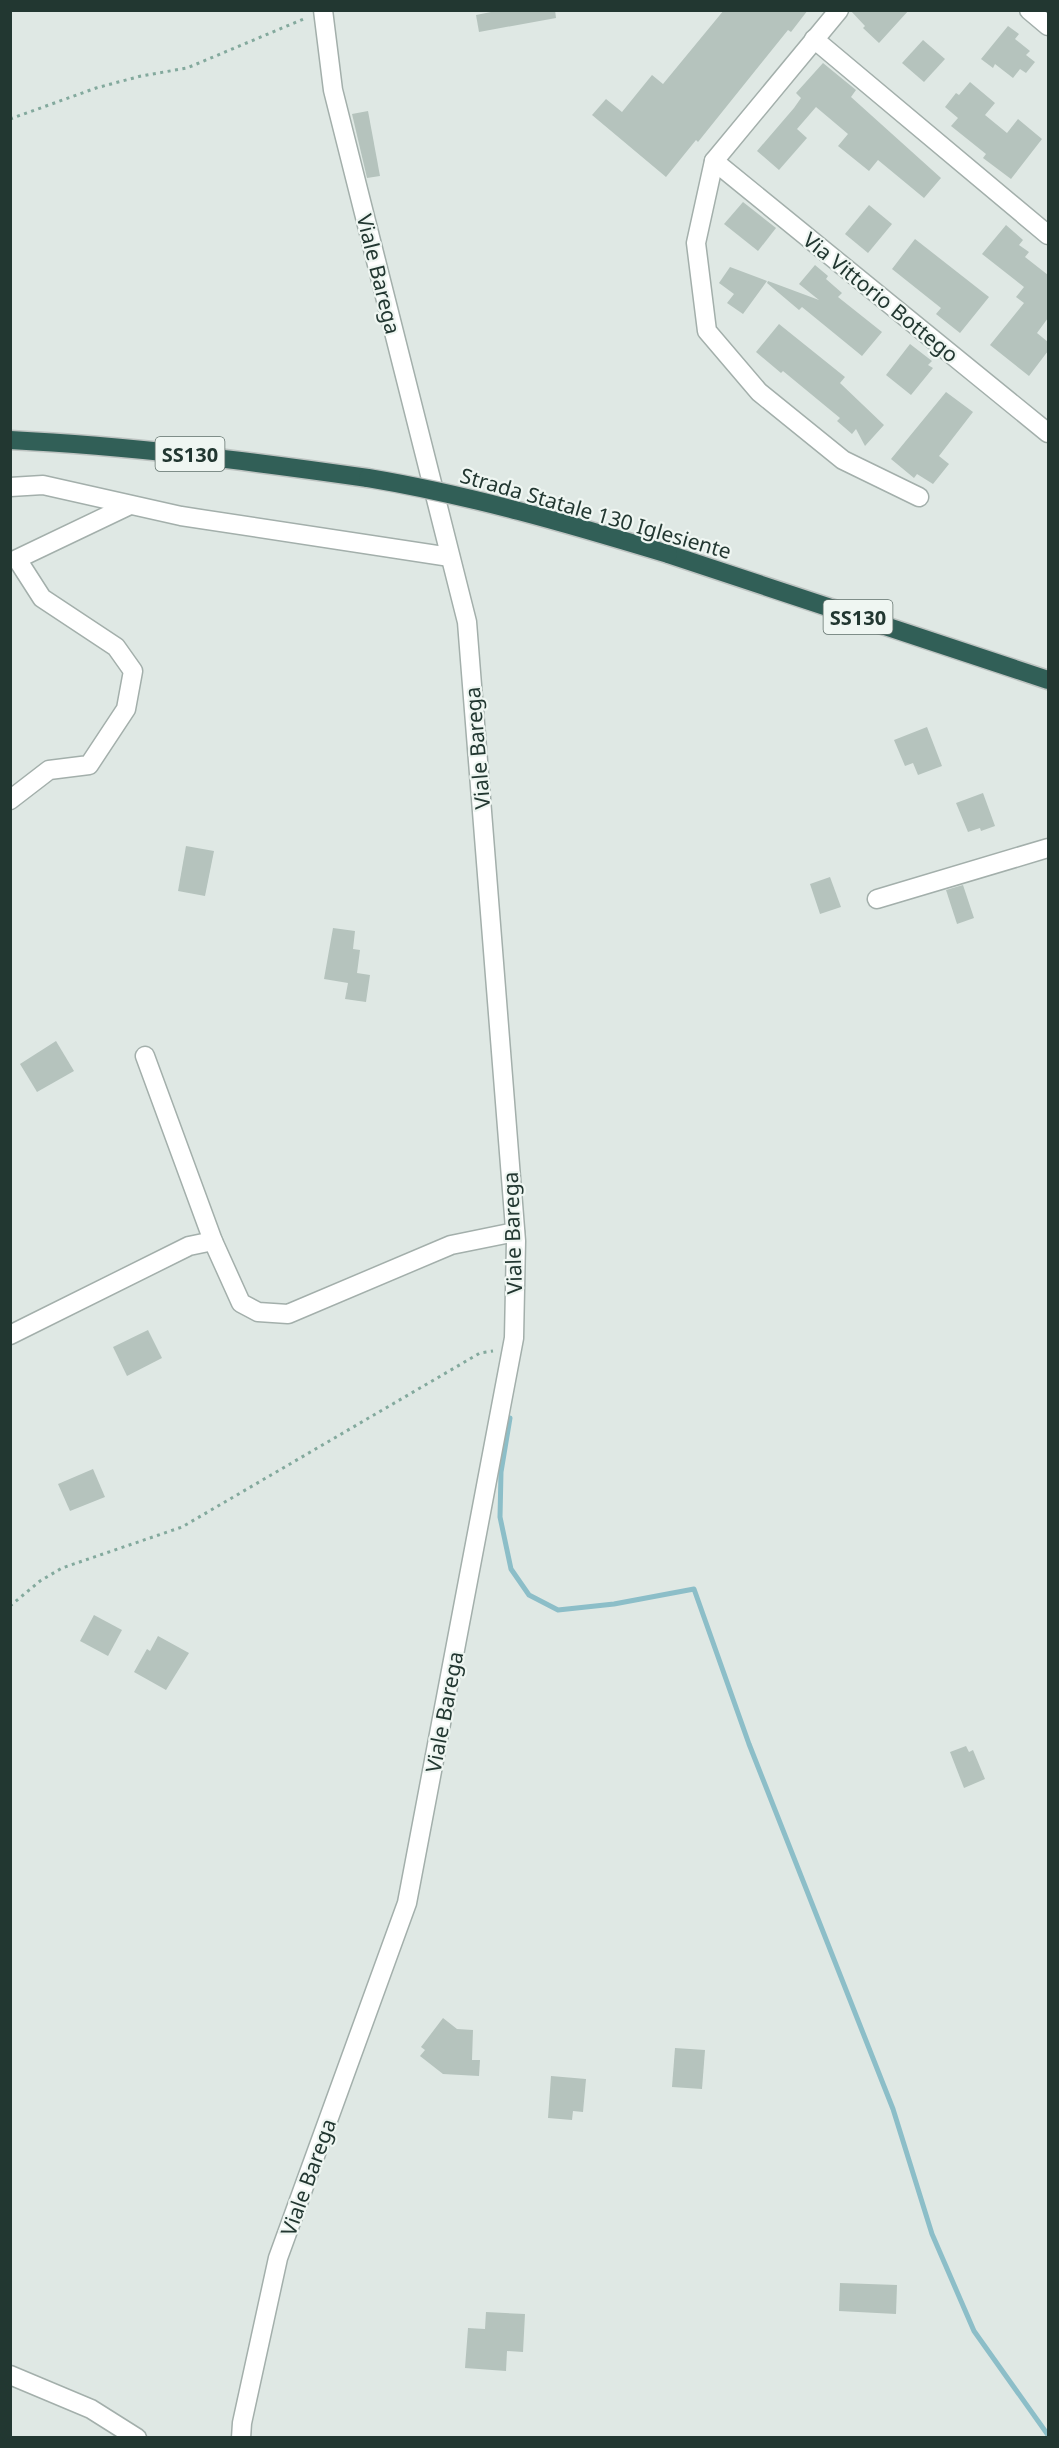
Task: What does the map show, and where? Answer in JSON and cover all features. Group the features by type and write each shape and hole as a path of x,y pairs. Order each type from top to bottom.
{"highway":[{"name":"Strada Statale 130 Iglesiente","path":"10,440 87,443 217,456 368,478 484,502 562,522 668,554 1048,680"}],"street":[{"path":"839,10 714,161 696,243 707,331 759,392 843,460 919,497"},
{"path":"1029,10 1048,26"},
{"name":"Viale Barega","path":"241,2438 242,2423 278,2258 408,1903 512,1348 515,1232 467,622 333,90 318,13"},
{"path":"814,39 1048,235"},
{"name":"Via Vittorio Bottego","path":"714,161 1048,433"},
{"path":"10,487 43,485 128,506 181,516 450,557"},
{"path":"10,800 50,770 88,765 126,709 133,671 116,647 42,598 17,559 128,506"},
{"path":"877,899 1048,848"},
{"path":"145,1056 213,1242 241,1303 258,1312 288,1314 451,1245 515,1232"},
{"path":"10,1335 189,1246 213,1242"},
{"path":"10,2375 91,2409 137,2438"}],"path":[{"path":"10,119 96,88 141,76 187,68 318,13"},
{"path":"10,1606 40,1581 62,1568 182,1527 480,1353 512,1348"}],"building":[{"path":"501,10 555,10 556,18 479,32 476,15"},
{"path":"724,10 808,10 791,32 788,30 698,142 696,140 666,177 592,115 606,99 622,112 652,75 663,84"},
{"path":"850,10 909,10 879,43 863,28 865,26"},
{"path":"1008,26 1019,34 1015,39 1030,51 1026,55 1035,62 1026,73 1020,69 1013,78 995,64 993,68 981,59"},
{"path":"923,40 945,59 924,82 902,63"},
{"path":"823,63 856,90 851,97 941,178 924,198 878,160 869,171 838,146 848,134 816,107 797,129 807,138 779,170 757,151 794,108 801,98 796,93"},
{"path":"970,82 995,103 985,115 1007,133 1018,119 1042,139 1011,179 983,158 986,154 951,126 958,118 945,107 956,93 959,95"},
{"path":"368,111 380,176 367,178 352,114"},
{"path":"743,202 776,228 758,251 724,224"},
{"path":"869,205 892,224 868,253 845,234"},
{"path":"1006,225 1023,240 1019,245 1029,252 1025,257 1048,275 1048,318 1037,333 1048,342 1048,351 1029,376 990,345 1024,303 1016,297 1024,287 982,254"},
{"path":"915,239 989,297 960,333 936,314 941,308 892,269"},
{"path":"815,265 842,293 838,297 882,332 862,356 802,307 799,310 767,283 768,281 819,300 799,284"},
{"path":"730,267 767,281 743,314 727,303 734,294 719,283"},
{"path":"779,324 845,377 840,383 884,425 865,446 856,429 852,434 837,421 840,418 756,352"},
{"path":"910,344 932,361 928,365 933,368 911,395 886,375"},
{"path":"946,392 973,412 939,456 949,464 933,484 917,474 914,478 891,459"},
{"path":"927,727 942,766 918,775 913,763 905,766 894,740"},
{"path":"983,793 995,826 981,831 980,828 968,832 956,803"},
{"path":"186,846 214,851 205,896 178,891"},
{"path":"830,877 841,907 820,914 810,884"},
{"path":"963,885 974,918 957,924 946,890"},
{"path":"333,928 355,931 353,949 360,950 357,973 370,975 366,1002 345,999 348,983 324,979"},
{"path":"56,1041 74,1071 37,1092 20,1064"},
{"path":"148,1330 162,1358 127,1376 113,1347"},
{"path":"93,1469 105,1497 70,1511 58,1484"},
{"path":"94,1615 122,1630 108,1656 80,1641"},
{"path":"158,1636 189,1653 166,1690 134,1672 147,1649 150,1651"},
{"path":"966,1746 969,1752 973,1750 985,1779 964,1788 950,1752"},
{"path":"443,2018 457,2029 473,2030 472,2060 480,2060 479,2076 443,2074 420,2056 425,2050 421,2047"},
{"path":"675,2048 705,2050 702,2089 672,2087"},
{"path":"551,2076 586,2079 583,2112 573,2111 572,2120 548,2118"},
{"path":"840,2283 897,2285 896,2314 839,2311"},
{"path":"486,2312 525,2314 523,2352 507,2351 506,2371 465,2368 468,2328 485,2329"}],"waterway":[{"path":"510,1418 501,1472 500,1517 511,1569 529,1595 558,1610 614,1604 694,1589 749,1744 893,2109 932,2234 974,2331 1048,2435"}]}
